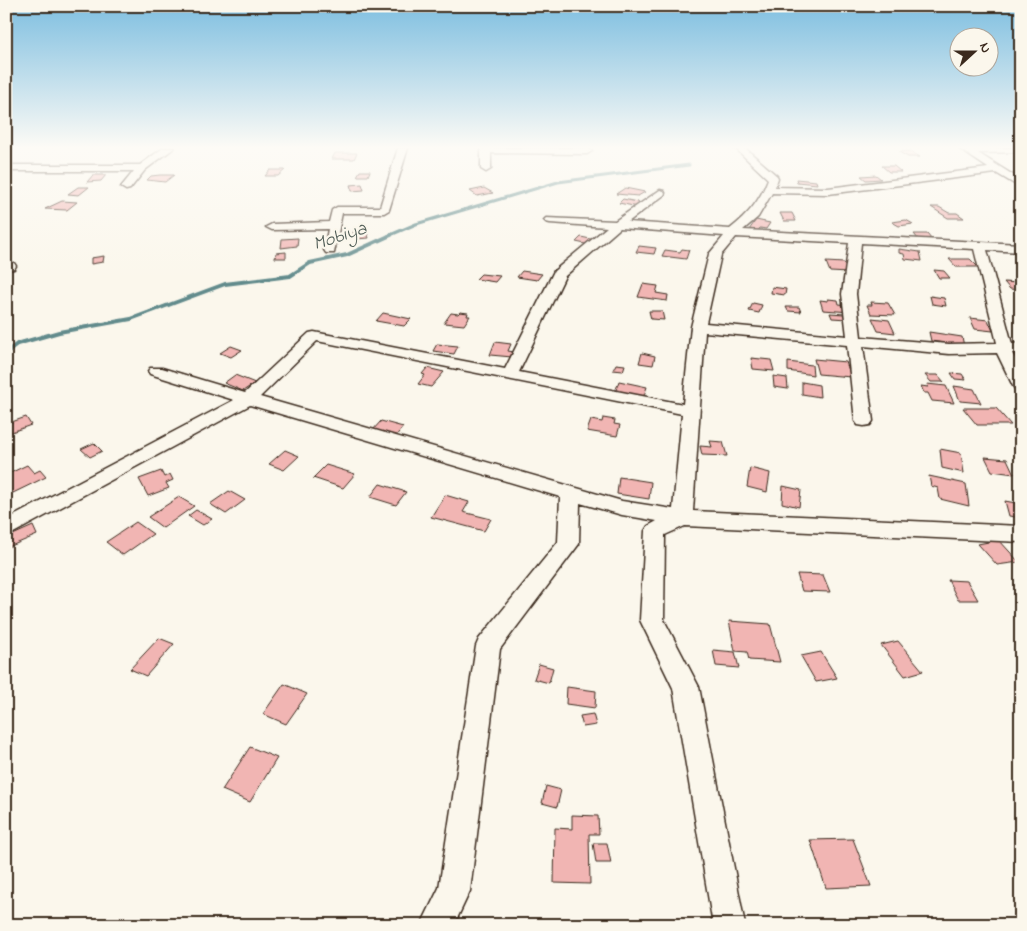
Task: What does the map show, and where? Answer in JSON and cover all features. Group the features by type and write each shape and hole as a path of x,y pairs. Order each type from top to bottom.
{"street":[{"path":"330,250 337,210 384,210 390,191"},
{"path":"682,518 698,327 715,254 733,233 754,215 768,191"},
{"path":"510,375 559,274 617,225 660,193"},
{"path":"550,220 733,233 1021,248"},
{"path":"272,227 334,225"},
{"path":"855,240 849,294 856,340 864,421"},
{"path":"980,247 1004,343 1002,347 1021,386"},
{"path":"698,327 950,349 1021,348"},
{"path":"6,529 248,400 314,336 691,411"},
{"path":"156,371 248,400 622,508 682,518 1021,534"},
{"path":"437,925 454,891 488,646 568,544 570,493"},
{"path":"682,518 655,531 652,620 686,687 729,925"}],"building":[{"path":"72,191 83,191 79,195 68,194"},
{"path":"471,191 493,193 477,196"},
{"path":"620,191 645,192 638,196 616,194"},
{"path":"623,199 642,203 638,207 619,203"},
{"path":"62,201 77,202 67,210 45,209"},
{"path":"931,207 939,207 949,213 957,213 964,218 948,218"},
{"path":"780,213 792,213 796,221 784,221"},
{"path":"756,220 770,223 766,229 760,228 758,231 749,230"},
{"path":"906,220 913,224 899,226 892,222"},
{"path":"366,230 369,238 356,239 353,232"},
{"path":"914,234 927,234 932,240 919,240"},
{"path":"581,237 595,240 590,245 576,242"},
{"path":"298,238 297,246 281,248 282,239"},
{"path":"639,246 656,248 654,254 636,252"},
{"path":"682,249 689,250 686,259 662,256 665,250 680,252"},
{"path":"899,249 920,252 922,261 905,259 904,254 899,253"},
{"path":"286,252 286,258 275,258 276,253"},
{"path":"104,256 103,262 91,264 91,258"},
{"path":"949,259 970,259 978,267 956,267"},
{"path":"826,262 844,263 849,273 830,272"},
{"path":"934,270 944,271 950,278 939,278"},
{"path":"522,271 542,274 537,280 517,277"},
{"path":"481,274 500,276 495,282 476,279"},
{"path":"1004,282 1018,283 1021,285 1021,290 1010,289"},
{"path":"643,284 658,286 656,293 668,295 667,301 638,297"},
{"path":"772,287 786,289 785,295 771,293"},
{"path":"930,296 944,298 946,306 932,304"},
{"path":"828,299 838,300 839,304 849,305 851,312 823,310 820,300 828,301"},
{"path":"871,302 888,303 895,315 871,314 867,305 872,305"},
{"path":"753,303 762,305 759,313 749,311"},
{"path":"786,307 799,307 801,312 788,311"},
{"path":"649,311 662,311 664,320 651,319"},
{"path":"460,312 468,313 467,316 470,316 464,325 444,323 451,313 458,314"},
{"path":"383,313 411,319 404,326 376,321"},
{"path":"830,313 844,314 847,319 832,318"},
{"path":"872,318 889,320 895,333 878,331"},
{"path":"970,318 988,320 993,331 975,329"},
{"path":"929,332 962,337 964,346 931,341"},
{"path":"495,342 511,344 508,351 514,352 512,357 490,355"},
{"path":"437,344 458,346 454,354 433,351"},
{"path":"231,346 242,350 231,357 220,353"},
{"path":"642,353 655,356 653,365 639,363"},
{"path":"751,358 771,360 774,371 753,369"},
{"path":"814,359 846,362 851,377 818,374"},
{"path":"788,362 812,365 813,375 788,371"},
{"path":"616,364 625,365 623,371 613,370"},
{"path":"427,368 444,372 431,387 418,384 425,375 422,374"},
{"path":"951,373 962,374 966,380 955,379"},
{"path":"235,375 255,383 243,391 224,383"},
{"path":"925,375 938,375 944,382 931,382"},
{"path":"773,376 787,378 788,389 774,387"},
{"path":"619,381 647,387 643,398 615,392"},
{"path":"802,382 819,385 820,397 802,394"},
{"path":"927,384 946,386 954,403 932,401 928,393 924,393 921,386 928,387"},
{"path":"954,386 974,389 981,403 960,401"},
{"path":"963,408 996,408 1011,425 977,425"},
{"path":"26,417 31,425 6,434 6,424"},
{"path":"603,418 615,420 614,424 620,425 617,436 587,431 591,420 602,422"},
{"path":"381,421 403,427 395,437 372,431"},
{"path":"710,441 723,442 727,456 702,455 700,446 712,447"},
{"path":"94,443 102,451 90,457 81,449"},
{"path":"940,449 961,453 964,473 942,468"},
{"path":"285,450 299,456 284,470 269,464"},
{"path":"985,457 1007,459 1014,474 992,471"},
{"path":"27,465 34,473 40,470 46,477 13,493 6,484 6,475"},
{"path":"326,465 355,474 343,488 313,478"},
{"path":"750,468 770,473 767,492 747,487"},
{"path":"161,471 164,477 170,474 173,480 166,483 169,488 148,496 139,479"},
{"path":"929,476 966,484 969,506 940,499 938,488 931,486"},
{"path":"619,477 651,482 649,499 617,494"},
{"path":"380,484 406,492 396,505 370,497"},
{"path":"783,486 801,490 799,507 782,503"},
{"path":"229,491 245,500 226,514 210,504"},
{"path":"445,495 469,502 463,512 491,519 484,531 431,517"},
{"path":"179,497 194,506 163,528 148,517"},
{"path":"1005,501 1021,504 1021,518 1009,516"},
{"path":"196,510 212,519 203,525 188,516"},
{"path":"136,522 153,534 123,555 106,542"},
{"path":"33,526 37,535 6,548 6,538"},
{"path":"999,540 1019,562 997,565 978,544"},
{"path":"797,574 823,575 830,592 802,591"},
{"path":"948,580 967,581 978,600 958,600"},
{"path":"729,621 770,624 780,662 749,660 747,652 735,651"},
{"path":"159,638 174,644 146,676 130,669"},
{"path":"898,641 923,671 905,676 881,645"},
{"path":"713,650 735,652 739,668 716,666"},
{"path":"821,652 837,678 816,682 801,656"},
{"path":"539,664 553,668 549,683 534,679"},
{"path":"284,684 307,694 286,724 263,714"},
{"path":"567,687 596,691 595,708 566,704"},
{"path":"593,714 596,725 583,727 580,716"},
{"path":"250,747 277,758 250,802 222,790"},
{"path":"546,786 561,790 557,807 542,803"},
{"path":"572,815 598,816 599,834 589,834 590,884 554,883 555,828 572,829"},
{"path":"853,839 871,886 826,888 810,840"},
{"path":"593,843 607,843 611,863 596,863"}],"waterway":[{"name":"Mobiya","path":"388,236 416,224 526,191"},
{"name":"Mobiya","path":"9,350 17,344 59,332 131,319 225,284 290,276 310,263 347,255 391,235"},
{"name":"Mobiya","path":"6,352 11,349"}]}
